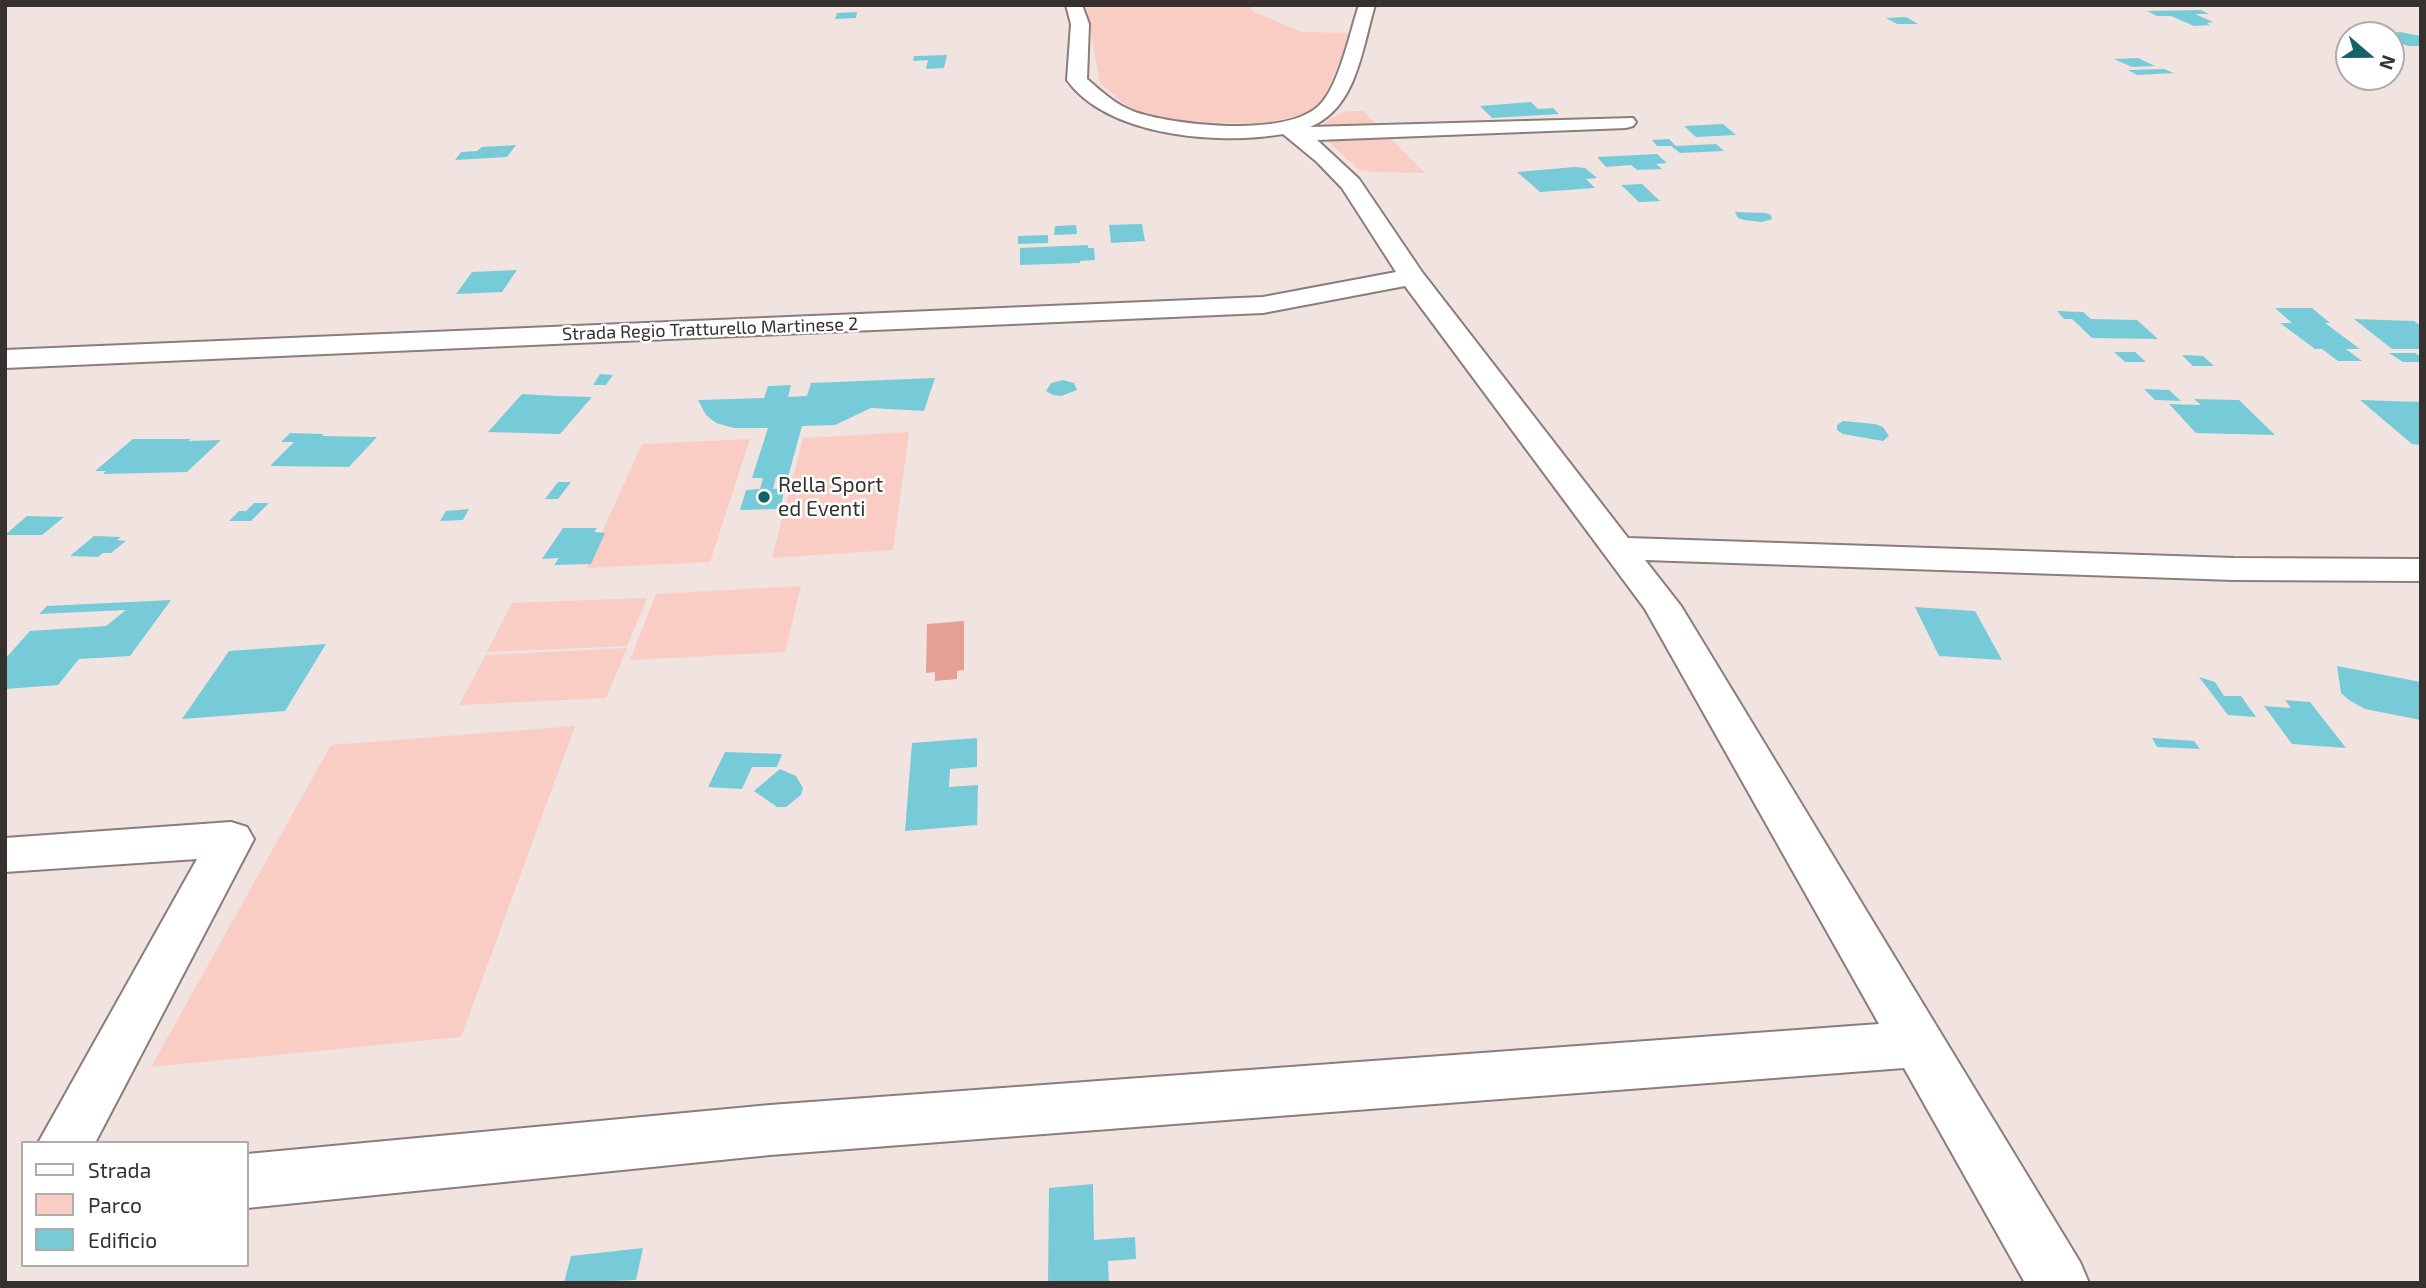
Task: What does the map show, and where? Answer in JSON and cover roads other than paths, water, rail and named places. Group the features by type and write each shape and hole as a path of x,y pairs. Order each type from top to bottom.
{"street":[{"path":"1074,5 1080,24 1077,80 1110,108 1145,120 1188,128 1237,131 1467,113"},
{"path":"1299,127 1324,113 1336,97 1367,5"},
{"path":"1299,127 1626,122"},
{"path":"1299,127 1351,184 1412,278 1662,606 2059,1283"},
{"name":"Strada Regio Tratturello Martinese 2","path":"5,359 1263,305 1412,278"},
{"path":"1618,548 2234,569 2421,570"},
{"path":"5,855 231,839 67,1141"},
{"path":"248,1181 770,1130 1920,1044"}],"place":[{"name":"Rella Sport ed Eventi","path":"764,497"}]}
